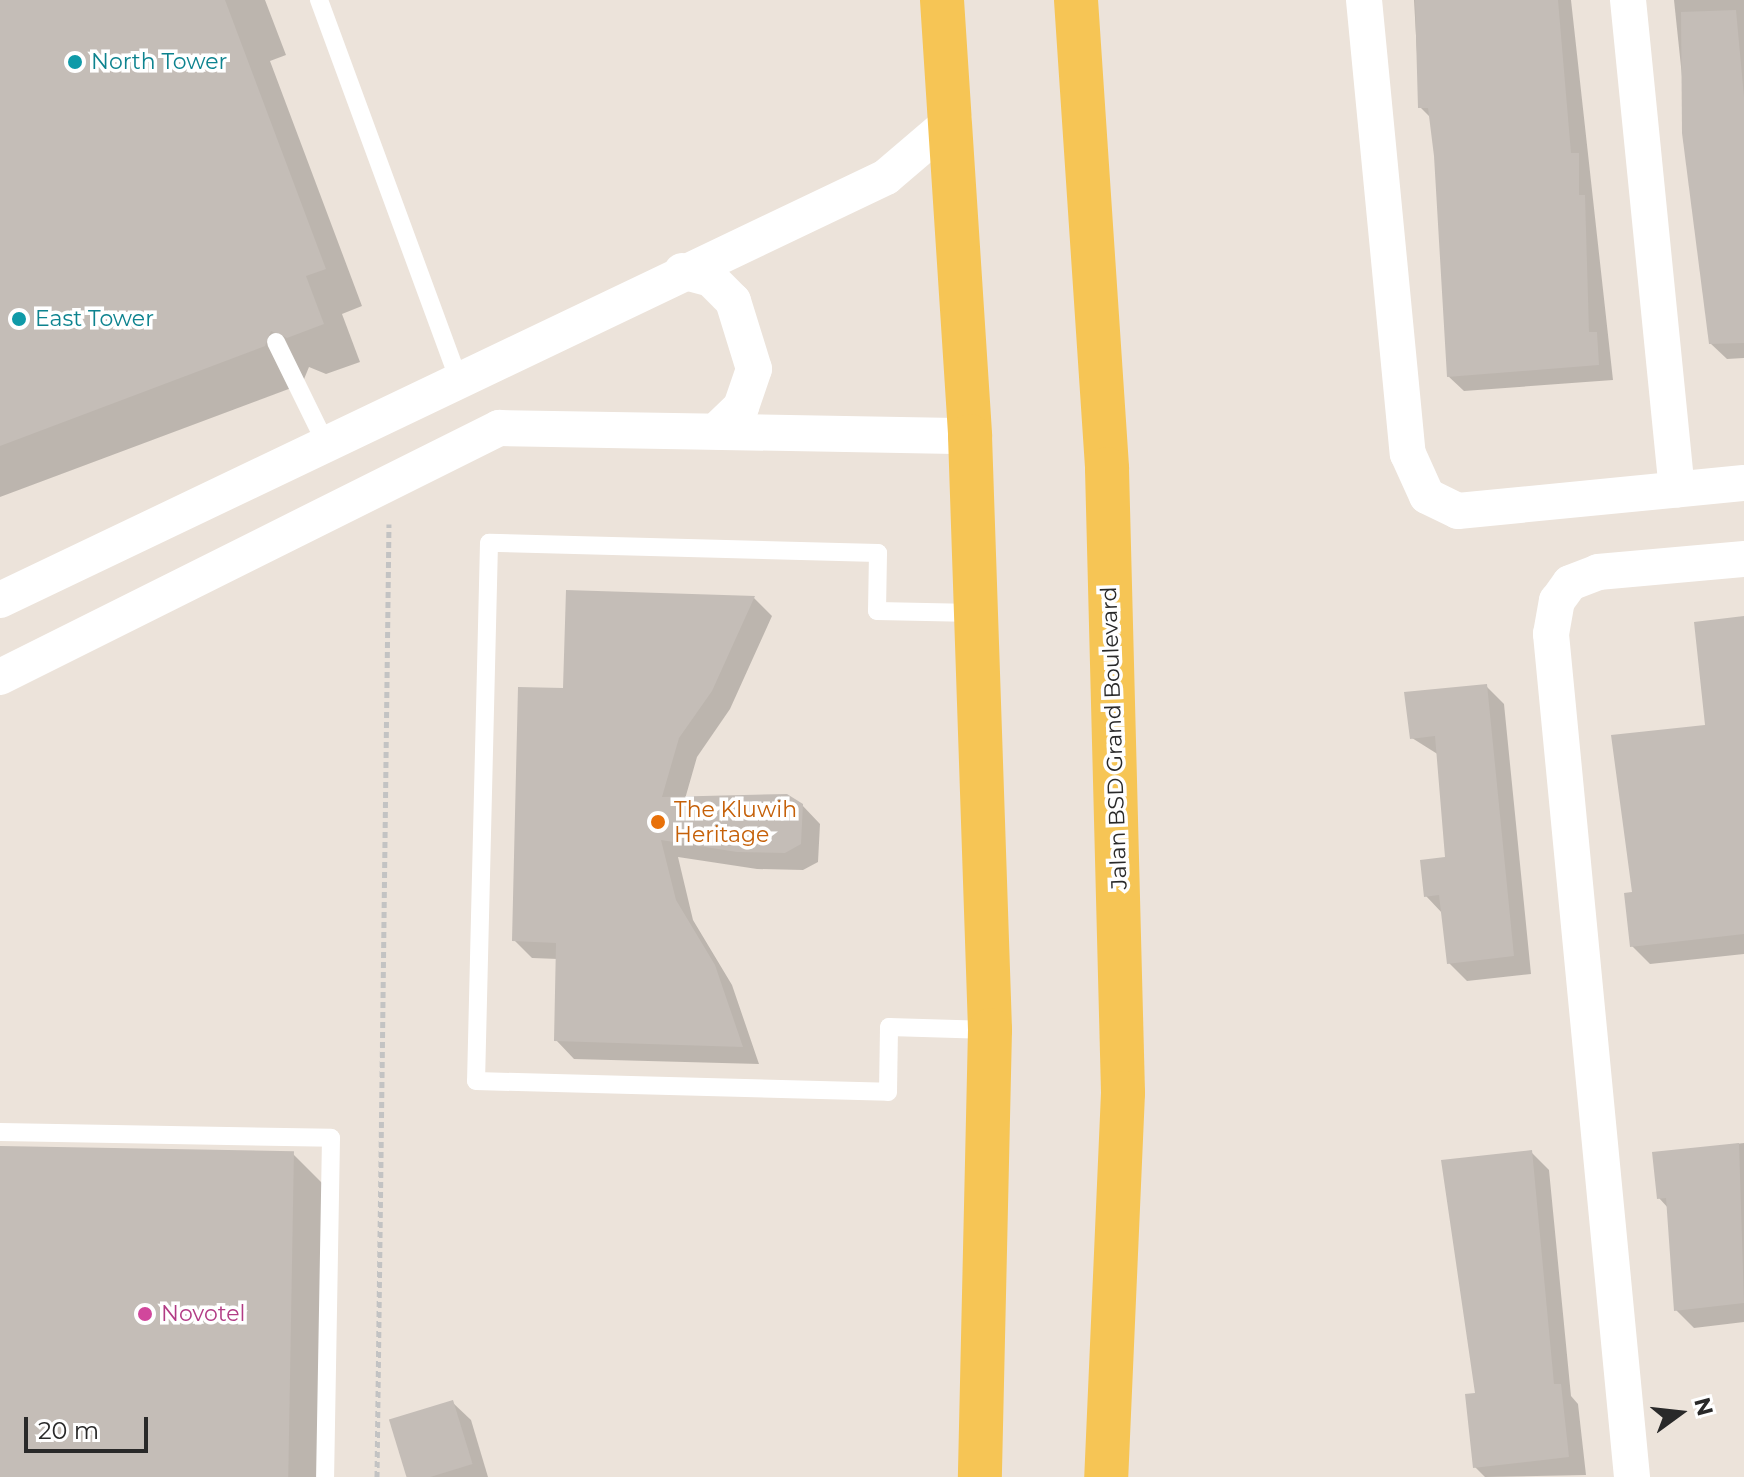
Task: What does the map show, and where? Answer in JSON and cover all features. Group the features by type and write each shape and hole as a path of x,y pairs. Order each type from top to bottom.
{"main road":[{"path":"942,0 954,119 970,436 990,1030 980,1477"},
{"name":"Jalan BSD Grand Boulevard","path":"1076,0 1107,469 1123,1093 1106,1477"}],"street":[{"path":"1364,0 1408,454 1427,496 1458,511 1744,483"},
{"path":"1628,0 1677,490"},
{"path":"0,600 457,376 886,177 954,119"},
{"path":"682,271 711,279 733,301 754,369 741,407 716,431"},
{"path":"0,677 389,479 499,428 970,436"},
{"path":"1632,1477 1551,634 1557,601 1570,583 1598,572 1744,559"}],"lane":[{"path":"319,0 457,376"},
{"path":"276,342 324,440"},
{"path":"976,613 877,611 878,553 489,543 476,1081 888,1092 889,1027 990,1030"},
{"path":"0,1132 331,1138 325,1477"}],"path":[{"path":"377,1477 389,479"}],"building":[{"path":"0,0 225,0 326,269 306,276 324,324 287,338 271,331 265,346 0,446"},
{"path":"1415,0 1558,0 1571,153 1579,153 1579,195 1585,195 1589,332 1597,332 1599,365 1447,377 1434,156 1428,108 1418,108"},
{"path":"1736,10 1744,97 1744,343 1709,344 1682,133 1681,12"},
{"name":"The Kluwih Heritage","path":"566,590 755,596 712,691 679,738 662,797 787,794 803,804 801,844 785,853 737,852 661,840 676,900 715,965 743,1047 554,1041 556,943 512,941 518,687 563,688"},
{"path":"1744,616 1744,934 1630,947 1624,893 1632,892 1611,735 1705,725 1694,622"},
{"path":"1487,684 1514,956 1447,964 1439,895 1424,897 1420,860 1445,857 1435,736 1410,739 1404,692"},
{"path":"1739,1143 1744,1303 1674,1311 1666,1198 1657,1199 1652,1152"},
{"name":"Novotel","path":"0,1146 294,1151 288,1477 0,1477"},
{"path":"1532,1150 1554,1384 1561,1384 1569,1457 1473,1468 1465,1394 1475,1393 1441,1160"},
{"path":"453,1400 473,1464 430,1477 406,1477 389,1420"}],"place":[{"name":"North Tower","path":"75,62"},
{"name":"East Tower","path":"19,319"},
{"name":"The Kluwih Heritage","path":"658,822"},
{"name":"Novotel","path":"145,1314"}]}
